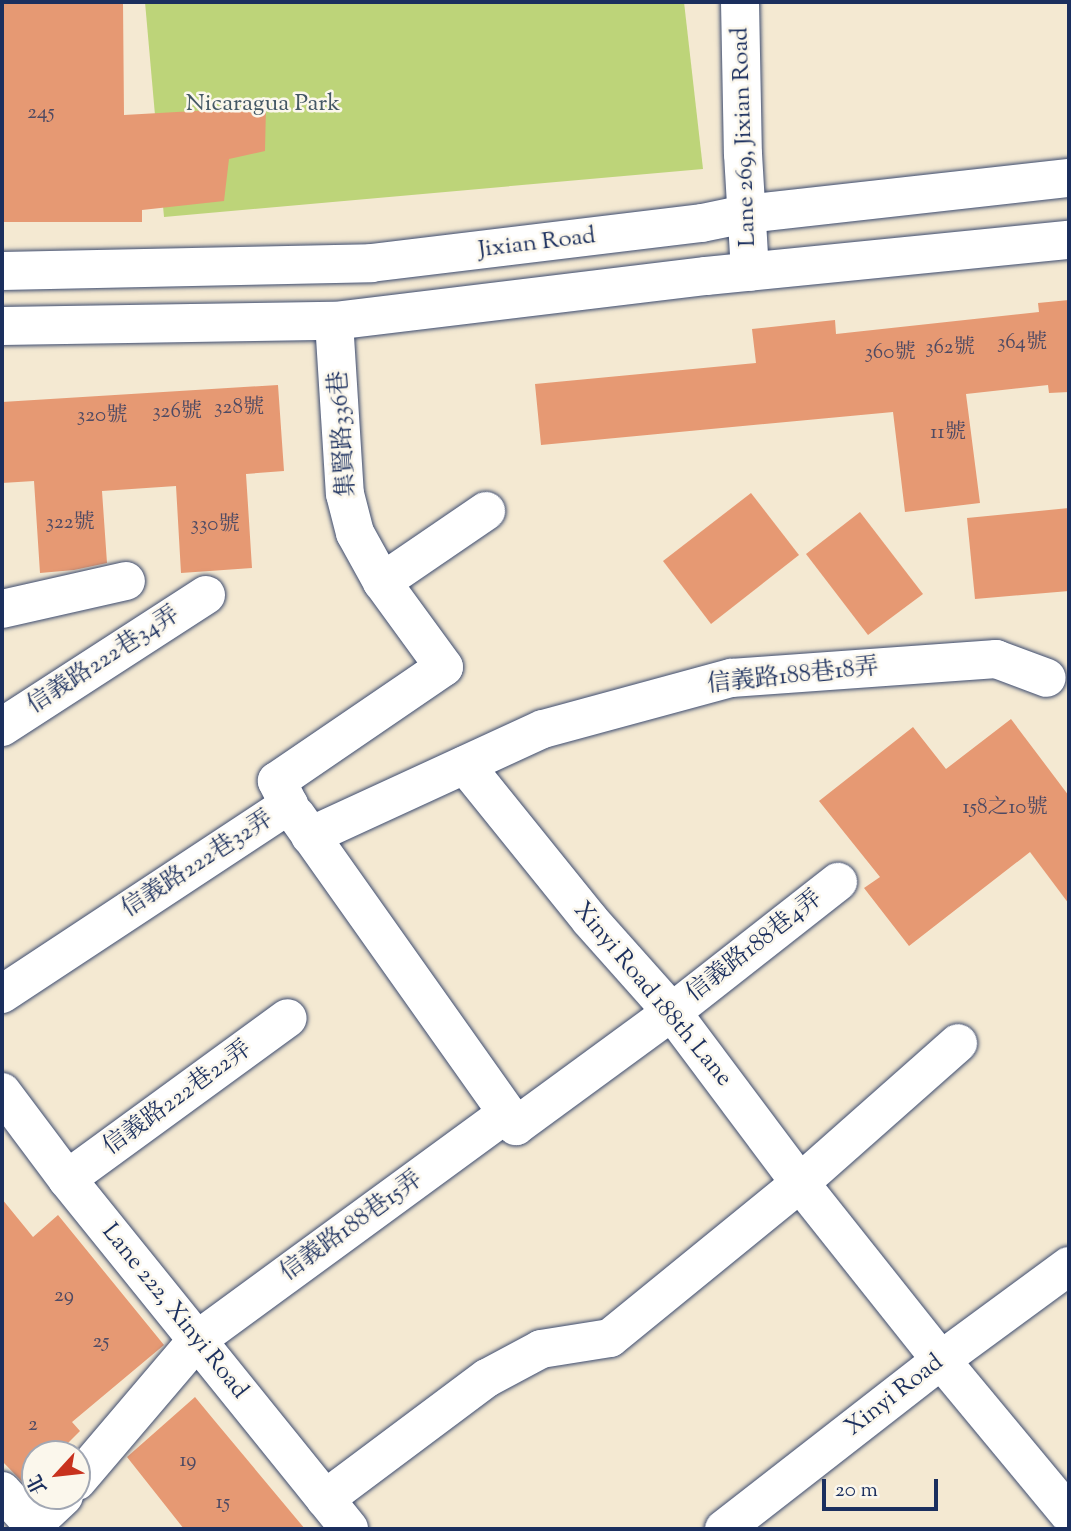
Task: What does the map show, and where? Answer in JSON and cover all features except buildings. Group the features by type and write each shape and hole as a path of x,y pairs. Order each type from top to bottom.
{"main road":[{"name":"Lane 269, Jixian Road","path":"740,2 750,272"},
{"name":"Jixian Road","path":"2,271 371,263 702,223 746,214 1069,178"},
{"path":"2,326 334,321 750,272 1069,240"},
{"name":"集賢路336巷","path":"334,321 345,494 355,533 382,582"},
{"path":"382,582 486,511"},
{"path":"2,609 126,581"},
{"name":"信義路222巷32弄","path":"2,994 300,821 277,780 444,667 382,582"},
{"name":"信義路222巷34弄","path":"2,727 206,595"},
{"name":"信義路188巷18弄","path":"465,765 544,729 731,678 996,659 1046,678"},
{"path":"465,765 300,821 516,1126 672,1012"},
{"name":"Xinyi Road 188th Lane","path":"465,765 590,920 672,1012 800,1183 941,1360 1069,1514"},
{"name":"信義路188巷4弄","path":"672,1012 838,882"},
{"name":"信義路222巷22弄","path":"67,1179 288,1018"},
{"path":"325,1499 486,1378 541,1349 610,1338 800,1183 958,1042"},
{"name":"Lane 222, Xinyi Road","path":"2,1092 67,1179 349,1529"},
{"name":"信義路188巷15弄","path":"91,1465 197,1340 507,1113"},
{"name":"Xinyi Road","path":"739,1525 941,1360 1069,1266"},
{"path":"2,1491 31,1527 49,1510"}],"green space":[{"name":"Nicaragua Park","path":"145,2 684,2 703,169 164,217"}]}
